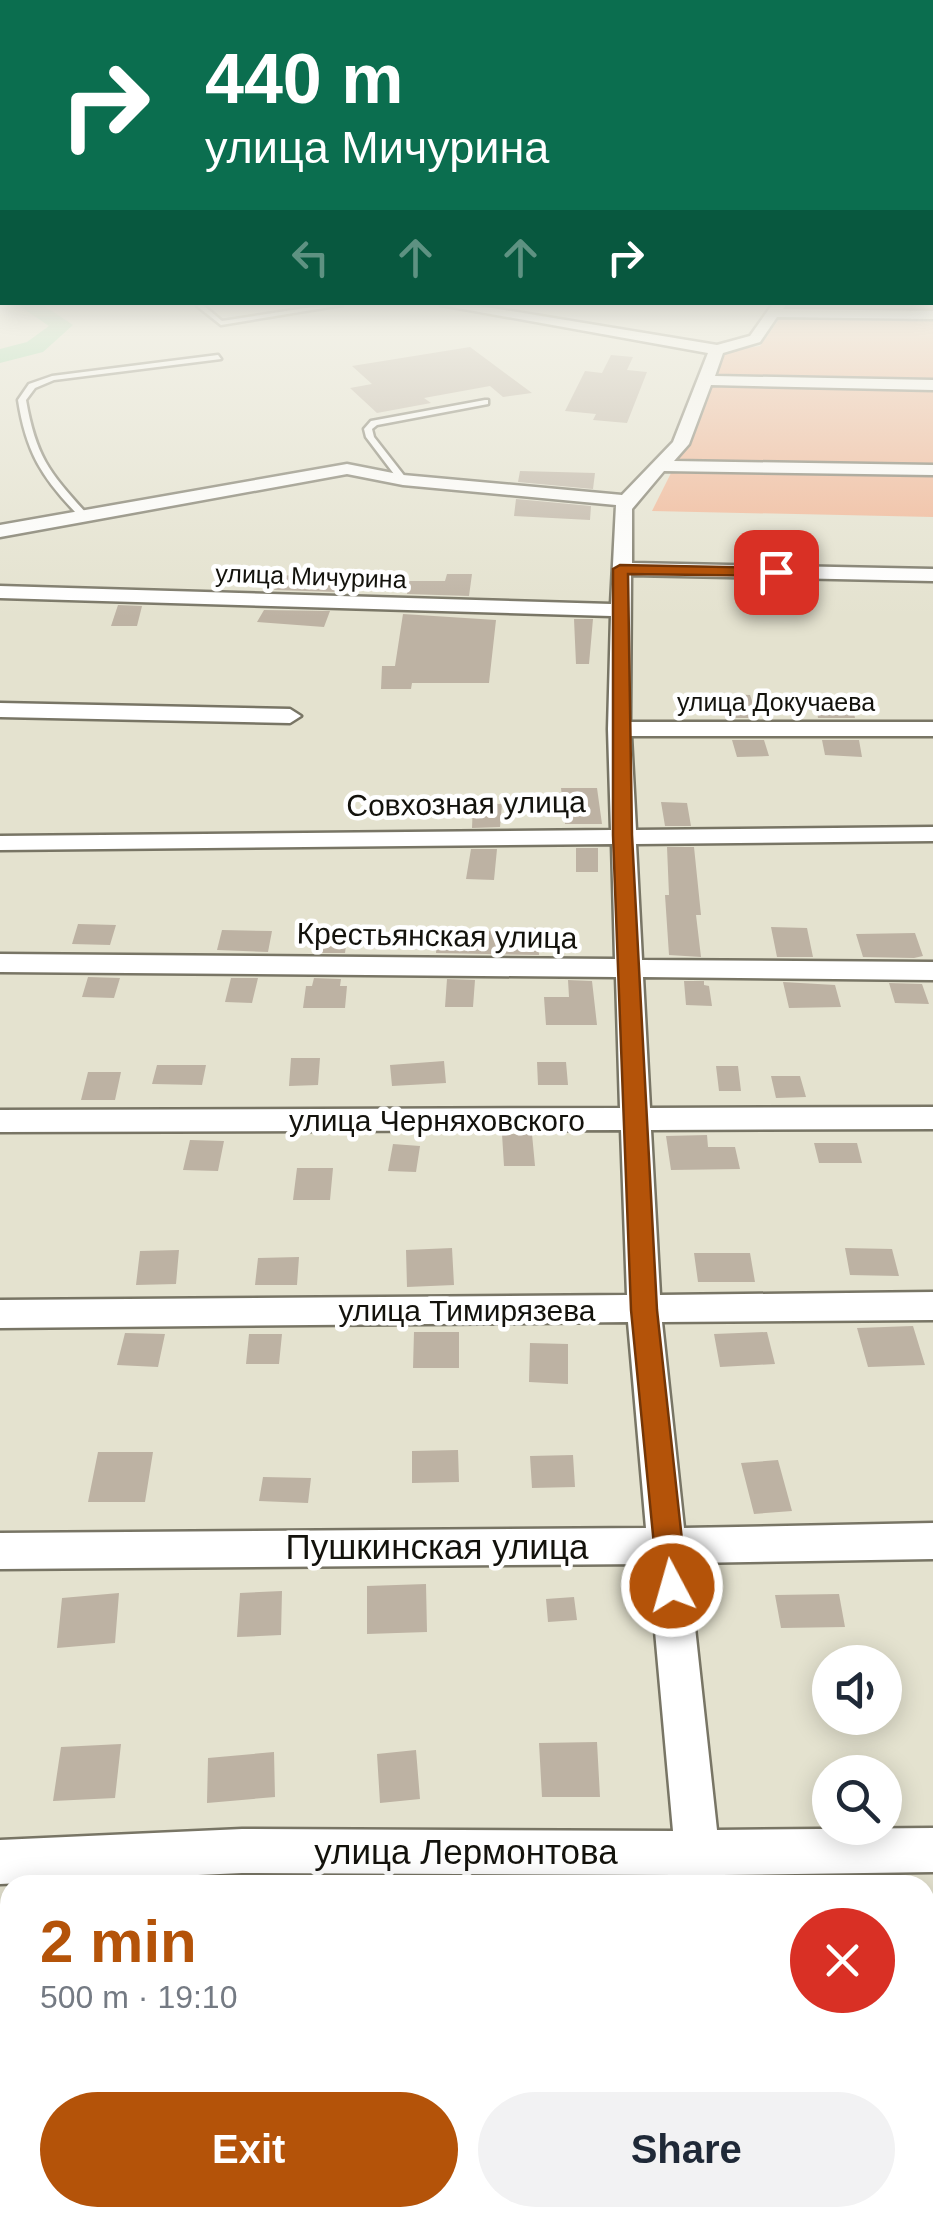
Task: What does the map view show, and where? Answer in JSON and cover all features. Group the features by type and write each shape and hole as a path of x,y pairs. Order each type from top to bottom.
{"street":[{"path":"693,409 681,444 623,509 620,729 644,1310 699,1869"},
{"path":"663,466 933,470"},
{"path":"0,530 325,470 365,470 404,480 627,501"},
{"path":"620,569 933,575"},
{"name":"улица Мичурина","path":"0,592 620,610"},
{"path":"0,710 290,716"},
{"name":"улица Докучаева","path":"620,729 933,730"},
{"name":"Совхозная улица","path":"0,843 933,834"},
{"name":"Крестьянская улица","path":"0,963 933,971"},
{"name":"улица Черняховского","path":"0,1121 933,1118"},
{"name":"улица Тимирязева","path":"0,1314 933,1306"},
{"name":"Пушкинская улица","path":"2,1558 364,1545 669,1548 933,1541"},
{"name":"улица Лермонтова","path":"0,1862 242,1851 699,1869 933,1850"}],"lane":[{"path":"23,409 28,442 54,486 82,514"},
{"path":"404,480 368,429 374,423 448,409"}],"shaded area":[{"path":"696,409 933,409 933,517 652,511 675,465"}],"building":[{"path":"633,409 627,423 593,420 596,414 565,411"},
{"path":"520,471 595,473 593,489 518,482"},
{"path":"516,499 591,506 590,520 514,516"},
{"path":"447,574 472,574 469,596 407,594 409,581 445,581"},
{"path":"282,575 342,579 337,592 274,590"},
{"path":"118,605 142,606 137,626 111,626"},
{"path":"264,610 330,611 324,627 257,622"},
{"path":"403,614 496,620 489,683 412,683 411,689 381,689 382,666 395,666"},
{"path":"574,619 593,619 589,664 576,664"},
{"path":"725,694 750,695 758,718 728,718"},
{"path":"815,699 851,700 855,718 818,718"},
{"path":"732,740 764,740 769,756 737,757"},
{"path":"822,740 859,740 862,757 825,755"},
{"path":"561,788 597,788 602,824 565,824"},
{"path":"661,802 687,803 691,826 665,826"},
{"path":"473,803 502,804 500,827 472,828"},
{"path":"667,847 694,847 701,957 669,955"},
{"path":"576,848 598,848 598,872 576,872"},
{"path":"471,849 497,849 494,880 466,879"},
{"path":"78,924 116,925 110,945 72,944"},
{"path":"506,927 540,928 539,955 436,953 437,930 506,931"},
{"path":"771,927 807,928 813,957 777,957"},
{"path":"222,930 272,931 268,952 217,950"},
{"path":"322,930 348,931 345,953 318,953"},
{"path":"915,933 923,956 914,958 863,957 856,934"},
{"path":"88,977 120,978 114,998 82,997"},
{"path":"231,978 258,978 252,1003 225,1002"},
{"path":"314,978 341,979 340,986 347,986 345,1008 303,1008 306,986 312,986"},
{"path":"447,979 475,980 473,1007 445,1007"},
{"path":"568,980 592,981 597,1025 546,1025 544,997 569,997"},
{"path":"684,981 704,981 709,986 712,1006 686,1005"},
{"path":"783,982 835,985 841,1007 789,1008"},
{"path":"889,983 922,984 929,1004 895,1003"},
{"path":"291,1058 320,1058 318,1085 289,1086"},
{"path":"444,1061 446,1083 392,1086 390,1065"},
{"path":"537,1062 566,1062 568,1085 538,1085"},
{"path":"157,1065 206,1065 202,1085 152,1084"},
{"path":"716,1066 738,1066 741,1091 719,1091"},
{"path":"88,1072 121,1072 115,1100 81,1100"},
{"path":"771,1076 800,1076 806,1097 776,1098"},
{"path":"502,1134 532,1134 535,1166 504,1166"},
{"path":"707,1135 708,1147 735,1147 740,1169 671,1170 666,1136"},
{"path":"190,1140 224,1141 218,1171 183,1170"},
{"path":"814,1143 857,1143 862,1163 819,1163"},
{"path":"393,1144 420,1146 416,1172 388,1171"},
{"path":"297,1168 333,1168 330,1200 293,1200"},
{"path":"452,1248 454,1285 407,1287 406,1250"},
{"path":"845,1248 892,1249 899,1276 850,1275"},
{"path":"179,1250 176,1284 136,1285 140,1251"},
{"path":"694,1253 750,1253 755,1282 698,1282"},
{"path":"299,1257 297,1285 255,1285 258,1258"},
{"path":"913,1326 925,1365 868,1367 857,1328"},
{"path":"414,1332 459,1332 459,1368 413,1368"},
{"path":"767,1332 775,1364 720,1367 714,1334"},
{"path":"125,1333 165,1334 158,1367 117,1365"},
{"path":"249,1334 282,1334 279,1364 246,1364"},
{"path":"530,1343 568,1344 568,1384 529,1382"},
{"path":"458,1450 459,1482 412,1483 412,1451"},
{"path":"98,1452 153,1452 145,1502 88,1502"},
{"path":"573,1455 575,1487 532,1488 530,1456"},
{"path":"778,1460 792,1511 754,1514 741,1463"},
{"path":"263,1477 311,1478 308,1503 259,1501"},
{"path":"426,1584 427,1632 367,1634 367,1586"},
{"path":"282,1591 281,1635 237,1637 240,1593"},
{"path":"119,1593 115,1643 57,1648 62,1598"},
{"path":"839,1594 845,1627 781,1628 775,1595"},
{"path":"574,1597 577,1620 548,1622 546,1599"},
{"path":"597,1742 600,1797 542,1797 539,1743"},
{"path":"121,1744 115,1798 53,1801 61,1747"},
{"path":"416,1750 420,1799 380,1803 377,1754"},
{"path":"274,1752 275,1797 207,1803 208,1758"}],"route":[{"path":"672,1586 644,1310 622,835 620,569 776,572"}]}
